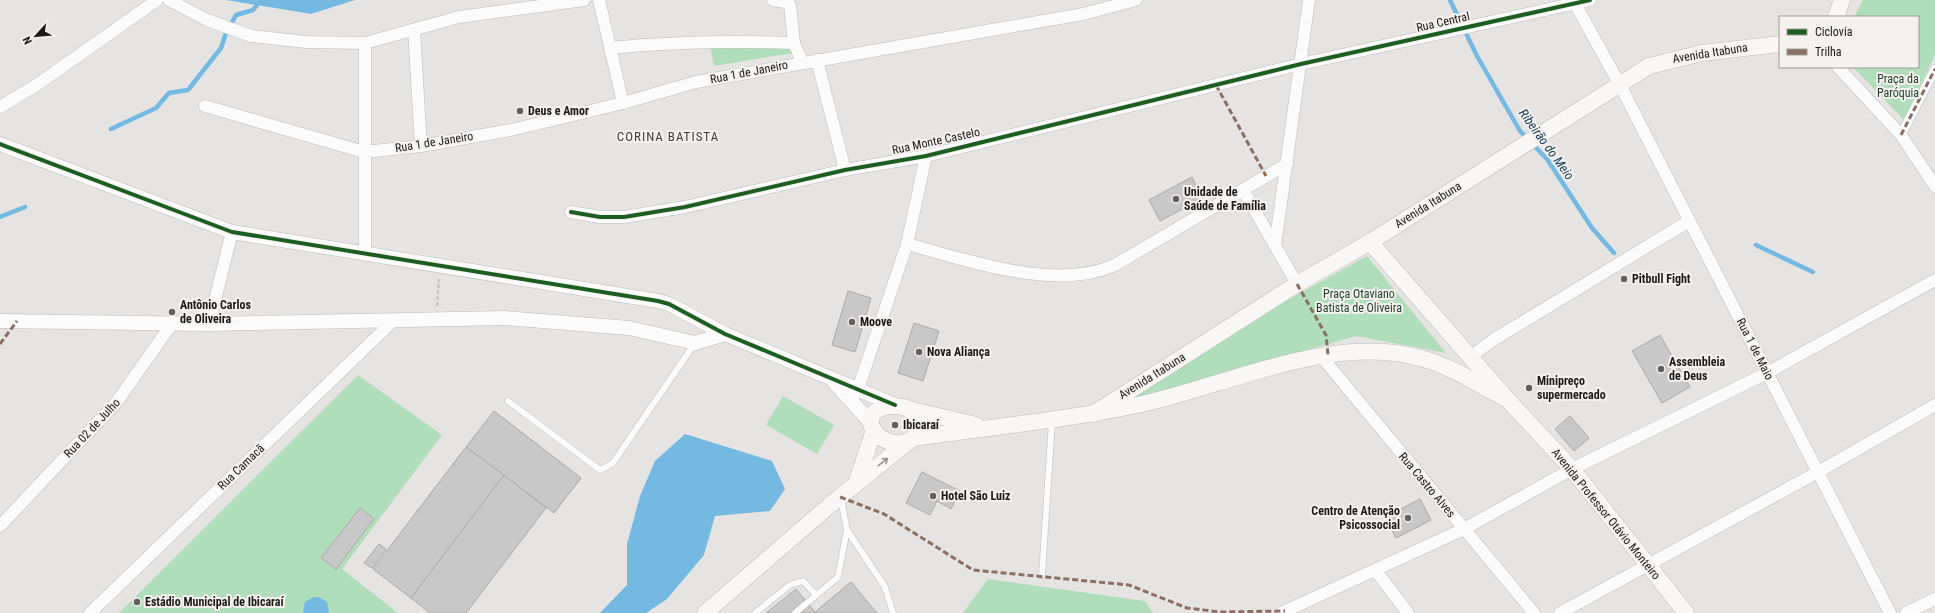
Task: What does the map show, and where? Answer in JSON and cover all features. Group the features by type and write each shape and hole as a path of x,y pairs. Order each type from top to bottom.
{"main road":[{"path":"1836,16 1842,0"},
{"name":"Avenida Itabuna","path":"1093,414 1297,284 1370,242 1649,66 1668,60 1702,53 1779,44"},
{"name":"Avenida Professor Otávio Monteiro","path":"1370,242 1507,399 1572,469 1686,613"},
{"path":"873,427 880,436 891,442 902,443 912,439 1093,414 1174,396 1268,368 1321,356 1371,352 1423,358 1507,399"},
{"path":"856,484 873,427 873,414 886,405 902,407 986,428"},
{"path":"705,613 840,497 912,439 917,423 916,417 902,407"}],"street":[{"path":"0,107 38,84 157,0"},
{"path":"169,0 226,28 251,36 275,40 365,43 473,14 584,0"},
{"path":"600,0 623,103"},
{"path":"775,0 785,2 790,5 794,43 802,62"},
{"name":"Rua 1 de Janeiro","path":"364,152 421,146 512,130 623,103 696,82 802,62 1083,14 1136,0"},
{"path":"1275,246 1309,0"},
{"name":"Rua Central","path":"1301,64 1574,1 1590,0"},
{"name":"Rua 1 de Maio","path":"1574,1 1620,85 1890,613"},
{"path":"414,30 421,146"},
{"path":"610,48 651,44 713,41 794,43"},
{"path":"365,43 365,254"},
{"path":"817,60 844,170"},
{"name":"Rua Monte Castelo","path":"571,212 600,217 624,217 648,214 731,197 844,170 926,156 1301,64"},
{"path":"1839,68 1901,135 1935,186"},
{"path":"1901,135 1935,69"},
{"path":"205,106 364,152"},
{"path":"0,144 232,232 658,301 683,311 725,334 831,379 854,394 902,407"},
{"path":"873,427 854,394 907,244 926,156"},
{"path":"907,244 988,265 1044,276 1078,275 1100,272 1115,265 1287,164"},
{"path":"1243,190 1297,284"},
{"path":"1470,357 1493,340 1689,221"},
{"path":"209,324 232,232"},
{"path":"1281,613 1376,571 1464,529 1572,469 1767,373 1935,280"},
{"path":"0,321 173,322 209,324 392,322 506,318 629,328 695,343 725,334"},
{"name":"Rua 02 de Julho","path":"2,521 116,403 173,322"},
{"name":"Rua Camacã","path":"90,613 392,322"},
{"name":"Rua Castro Alves","path":"1321,356 1534,613"},
{"path":"1560,613 1818,472 1935,405"},
{"path":"1376,571 1408,613"},
{"path":"1906,613 1935,598"}],"lane":[{"path":"508,401 600,470 605,469 613,463 695,343"},
{"path":"1042,575 1052,419"},
{"path":"840,497 847,530 885,587 894,613"},
{"path":"795,613 838,577 847,530"},
{"path":"755,613 790,585 803,581 816,595"}],"path":[{"path":"436,320 440,266"}],"green space":[{"name":"Praça da Paróquia","path":"1863,0 1935,0 1935,55 1904,120 1854,68 1919,68 1919,16 1855,16"},
{"path":"792,44 793,53 714,66 710,46"},
{"name":"Praça Otaviano Batista de Oliveira","path":"1367,256 1446,353 1356,336 1129,401 1282,303"},
{"path":"358,375 442,435 342,569 398,613 119,613"},
{"path":"783,396 834,425 817,454 766,425"},
{"path":"988,579 1145,601 1153,613 963,613"}],"water":[{"path":"226,0 355,0 311,14"},
{"path":"685,434 772,461 785,489 770,511 715,516 704,555 667,599 646,613 600,613 627,585 627,544 640,496 655,461"},
{"path":"314,597 319,597 327,602 329,613 303,613 305,602"}],"building":[{"name":"Unidade de Saúde de Família","path":"1192,177 1203,198 1160,221 1149,200"},
{"name":"Moove","path":"848,291 871,298 855,352 832,345"},
{"name":"Nova Aliança","path":"914,323 939,331 923,381 898,373"},
{"name":"Assembleia de Deus","path":"1660,335 1690,387 1662,403 1632,351"},
{"path":"494,411 581,478 554,513 466,447"},
{"path":"1570,416 1589,438 1574,451 1555,429"},
{"path":"466,447 504,475 411,598 373,569"},
{"name":"Hotel São Luiz","path":"922,472 960,491 951,509 937,501 930,515 906,503"},
{"path":"504,475 546,508 466,613 430,613 411,598"},
{"name":"Centro de Atenção Psicossocial","path":"1420,499 1431,520 1396,538 1385,517"},
{"path":"360,508 374,519 336,569 321,558"},
{"path":"379,544 386,549 372,568 364,563"},
{"path":"851,582 877,613 766,613 796,589 815,612"}],"waterway":[{"path":"111,129 156,108 169,93 188,90 221,48 226,33 236,15 253,10 261,0"},
{"name":"Ribeirão do Meio","path":"1450,0 1477,56 1520,131 1547,159 1592,228 1614,253"},
{"path":"0,217 25,207"},
{"name":"Ribeirão do Meio","path":"1756,245 1813,272"}],"marked path":[{"path":"1901,135 1935,69"},
{"path":"1216,85 1266,176"},
{"path":"1297,284 1326,335 1328,355"},
{"path":"0,344 17,321"},
{"path":"840,497 884,514 973,570 1129,585 1187,608 1220,612 1285,611"}],"cycle path":[{"path":"571,212 600,217 624,217 685,207 845,170 926,156 1301,64 1590,0"},
{"path":"0,144 232,232 669,304 725,334 895,405"}],"place":[{"name":"Deus e Amor","path":"520,111"},
{"name":"Unidade de Saúde de Família","path":"1176,199"},
{"name":"Pitbull Fight","path":"1624,279"},
{"name":"Antônio Carlos de Oliveira","path":"172,312"},
{"name":"Moove","path":"852,322"},
{"name":"Nova Aliança","path":"919,352"},
{"name":"Assembleia de Deus","path":"1661,369"},
{"name":"Minipreço supermercado","path":"1529,388"},
{"name":"Ibicaraí","path":"895,425"},
{"name":"Hotel São Luiz","path":"933,496"},
{"name":"Centro de Atenção Psicossocial","path":"1408,518"},
{"name":"Estádio Municipal de Ibicaraí","path":"137,602"}],"district":[{"name":"CORINA BATISTA","path":"668,136"}]}
